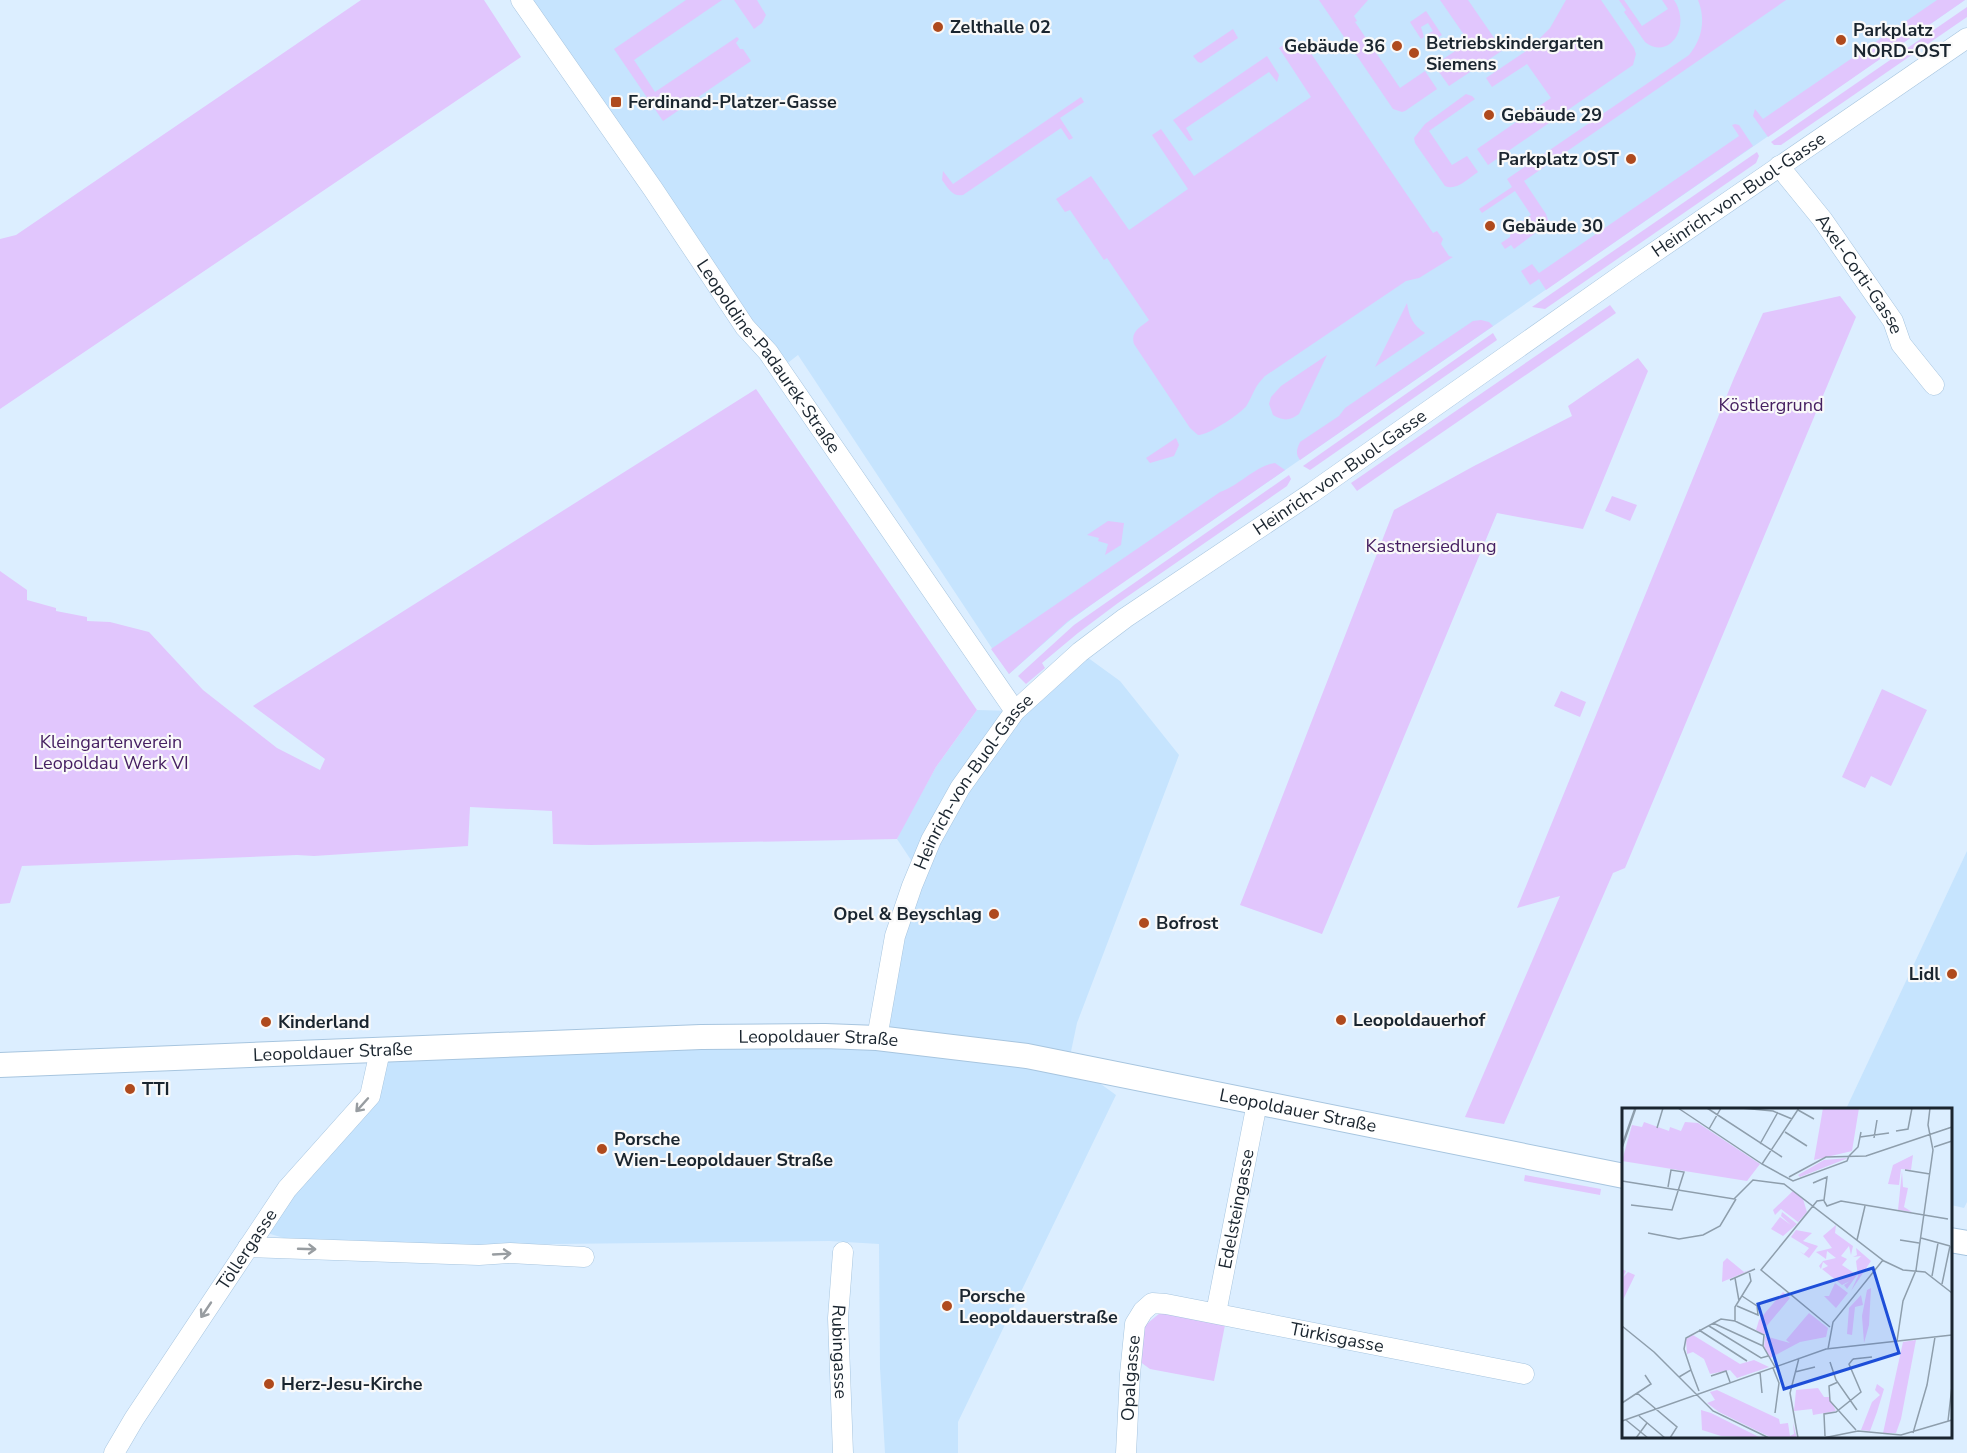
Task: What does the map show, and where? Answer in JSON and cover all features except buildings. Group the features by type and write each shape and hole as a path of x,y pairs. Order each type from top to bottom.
{"main road":[{"name":"Leopoldauer Straße","path":"0,1065 701,1037 877,1038 1018,1054 1622,1176"},
{"path":"1952,1239 1967,1243"}],"street":[{"name":"Leopoldine-Padaurek-Straße","path":"521,0 653,189 745,327 768,352 1015,711"},
{"name":"Heinrich-von-Buol-Gasse","path":"877,1038 895,936 912,886 932,840 960,788 1015,711 1080,652 1125,618 1313,492 1779,166 1967,38"},
{"name":"Axel-Corti-Gasse","path":"1779,166 1822,219 1893,321 1901,344 1934,385"},
{"name":"Töllergasse","path":"114,1453 134,1419 288,1189 370,1096 380,1051"},
{"name":"Edelsteingasse","path":"1216,1313 1257,1103"},
{"path":"248,1247 584,1257"},
{"name":"Rubingasse","path":"843,1252 838,1318 843,1453"},
{"name":"Opalgasse","path":"1126,1453 1135,1324 1143,1311 1152,1303 1216,1313"},
{"name":"Türkisgasse","path":"1216,1313 1524,1374"}],"shaded area":[{"path":"521,0 1965,0 1110,591 1068,622 1009,674 798,355 780,369"},
{"name":"Porsche Leopoldauerstraße","path":"1080,652 1120,681 1179,755 1077,1023 1069,1061 1116,1095 958,1422 958,1453 885,1453 880,1368 879,1244 829,1241 466,1245 284,1238 267,1233 293,1193 372,1097 381,1053 873,1040 915,866 897,839 902,828 936,767 977,710 1015,711"},
{"path":"1967,851 1967,1202 1964,1208 1952,1205 1952,1108 1846,1108"}],"green space":[{"path":"361,0 484,0 521,57 0,409 0,239 16,235"},
{"path":"686,0 722,0 634,60 655,92 737,37 739,39 736,43 751,61 663,121 614,49"},
{"path":"734,0 757,0 766,15 762,23 754,29"},
{"path":"1319,0 1368,0 1354,16 1357,21 1355,22 1400,88 1425,71 1437,89 1405,111 1393,109"},
{"path":"1440,0 1468,0 1499,45 1511,37 1509,46 1449,86 1434,65 1469,42"},
{"path":"1566,0 1601,0 1634,48 1636,54 1633,65 1488,165 1477,149 1551,98 1527,64 1492,87 1486,78 1529,49 1550,28"},
{"path":"1619,0 1624,0 1642,26 1668,9 1662,0 1674,0 1679,10 1680,21 1675,38 1662,47 1654,47 1645,42 1624,12 1626,10"},
{"path":"1698,0 1786,0 1524,181 1548,220 1546,225 1514,249 1511,245 1505,249 1501,243 1510,237 1511,230 1531,215 1515,191 1482,213 1479,209 1512,187 1507,179 1689,55 1700,36 1702,15"},
{"path":"1937,0 1965,0 1768,137 1753,116 1755,109 1763,119"},
{"path":"1967,7 1967,17 1781,145 1774,145 1771,142"},
{"path":"1426,11 1442,35 1429,44 1426,35 1433,31 1428,23 1421,27 1424,37 1421,39 1410,22"},
{"path":"1233,29 1238,38 1201,63 1193,56"},
{"path":"1298,41 1306,46 1433,233 1437,231 1443,239 1441,244 1449,256 1453,257 1419,278 1406,281 1265,376 1244,409 1216,428 1198,435 1190,428 1134,344 1135,333 1149,320 1107,258 1104,260 1070,210 1065,212 1056,199 1091,176 1129,230 1188,189 1152,135 1161,129 1194,176 1311,97 1279,48 1288,42"},
{"path":"1267,56 1279,75 1277,82 1269,72 1186,128 1193,140 1189,141 1173,120"},
{"path":"1466,94 1475,99 1429,131 1452,165 1467,156 1478,172 1462,184 1449,187 1445,186 1415,143 1414,138 1425,124"},
{"path":"1081,97 1084,102 1060,118 1073,138 1069,140 1061,128 963,195 953,193 942,180 943,171 953,184"},
{"path":"1732,125 1739,125 1753,146 1546,290 1539,279 1530,285 1521,271 1532,264 1539,273 1739,136"},
{"path":"1757,152 1759,156 1756,163 1545,309 1532,307"},
{"name":"Köstlergrund","path":"1840,296 1856,317 1625,868 1613,873 1504,1124 1465,1117 1560,896 1517,908 1734,378 1763,313"},
{"path":"1407,303 1412,320 1425,333 1375,367"},
{"path":"1610,305 1616,313 1357,491 1351,483"},
{"path":"1481,320 1493,326 1300,460 1297,451 1300,442 1339,416 1345,408 1473,321"},
{"path":"1493,333 1497,340 1310,470 1303,466"},
{"path":"1327,355 1299,414 1286,419 1273,415 1269,404 1271,397 1281,386"},
{"name":"Kastnersiedlung","path":"1638,358 1648,371 1583,529 1497,513 1322,934 1240,905 1394,510 1572,416 1568,406"},
{"name":"Kleingartenverein Leopoldau Werk VI","path":"756,389 977,710 936,767 897,839 553,844 552,811 470,807 468,846 314,856 22,866 10,903 0,904 0,571 27,590 27,600 56,608 56,611 87,617 87,621 110,622 149,632 203,690 277,748 320,770 325,759 253,706"},
{"path":"1176,438 1179,445 1174,456 1150,463 1146,458"},
{"path":"1275,463 1285,470 1068,621 1009,674 991,649 1220,492 1261,468"},
{"path":"1289,475 1291,479 1287,486 1078,633 1042,663 1045,668 1026,684 1018,676 1074,625"},
{"path":"1612,496 1637,505 1630,521 1605,511"},
{"path":"1108,521 1124,523 1121,545 1105,555 1108,544 1098,541 1099,538 1087,535"},
{"path":"1882,689 1927,710 1891,786 1871,776 1865,788 1842,777"},
{"path":"1561,691 1586,702 1580,717 1554,706"},
{"path":"1525,1175 1601,1189 1600,1195 1524,1181"},
{"path":"1160,1313 1188,1316 1225,1325 1214,1381 1150,1369 1139,1361 1143,1327"}],"place":[{"name":"Zelthalle 02","path":"938,27"},
{"name":"Parkplatz NORD-OST","path":"1841,40"},
{"name":"Gebäude 36","path":"1397,46"},
{"name":"Betriebskindergarten Siemens","path":"1414,53"},
{"name":"Ferdinand-Platzer-Gasse","path":"616,102"},
{"name":"Gebäude 29","path":"1489,115"},
{"name":"Parkplatz OST","path":"1631,159"},
{"name":"Gebäude 30","path":"1490,226"},
{"name":"Opel & Beyschlag","path":"994,914"},
{"name":"Bofrost","path":"1144,923"},
{"name":"Lidl","path":"1952,974"},
{"name":"Leopoldauerhof","path":"1341,1020"},
{"name":"Kinderland","path":"266,1022"},
{"name":"TTI","path":"130,1089"},
{"name":"Porsche Wien-Leopoldauer Straße","path":"602,1149"},
{"name":"Porsche Leopoldauerstraße","path":"947,1306"},
{"name":"Herz-Jesu-Kirche","path":"269,1384"}]}
